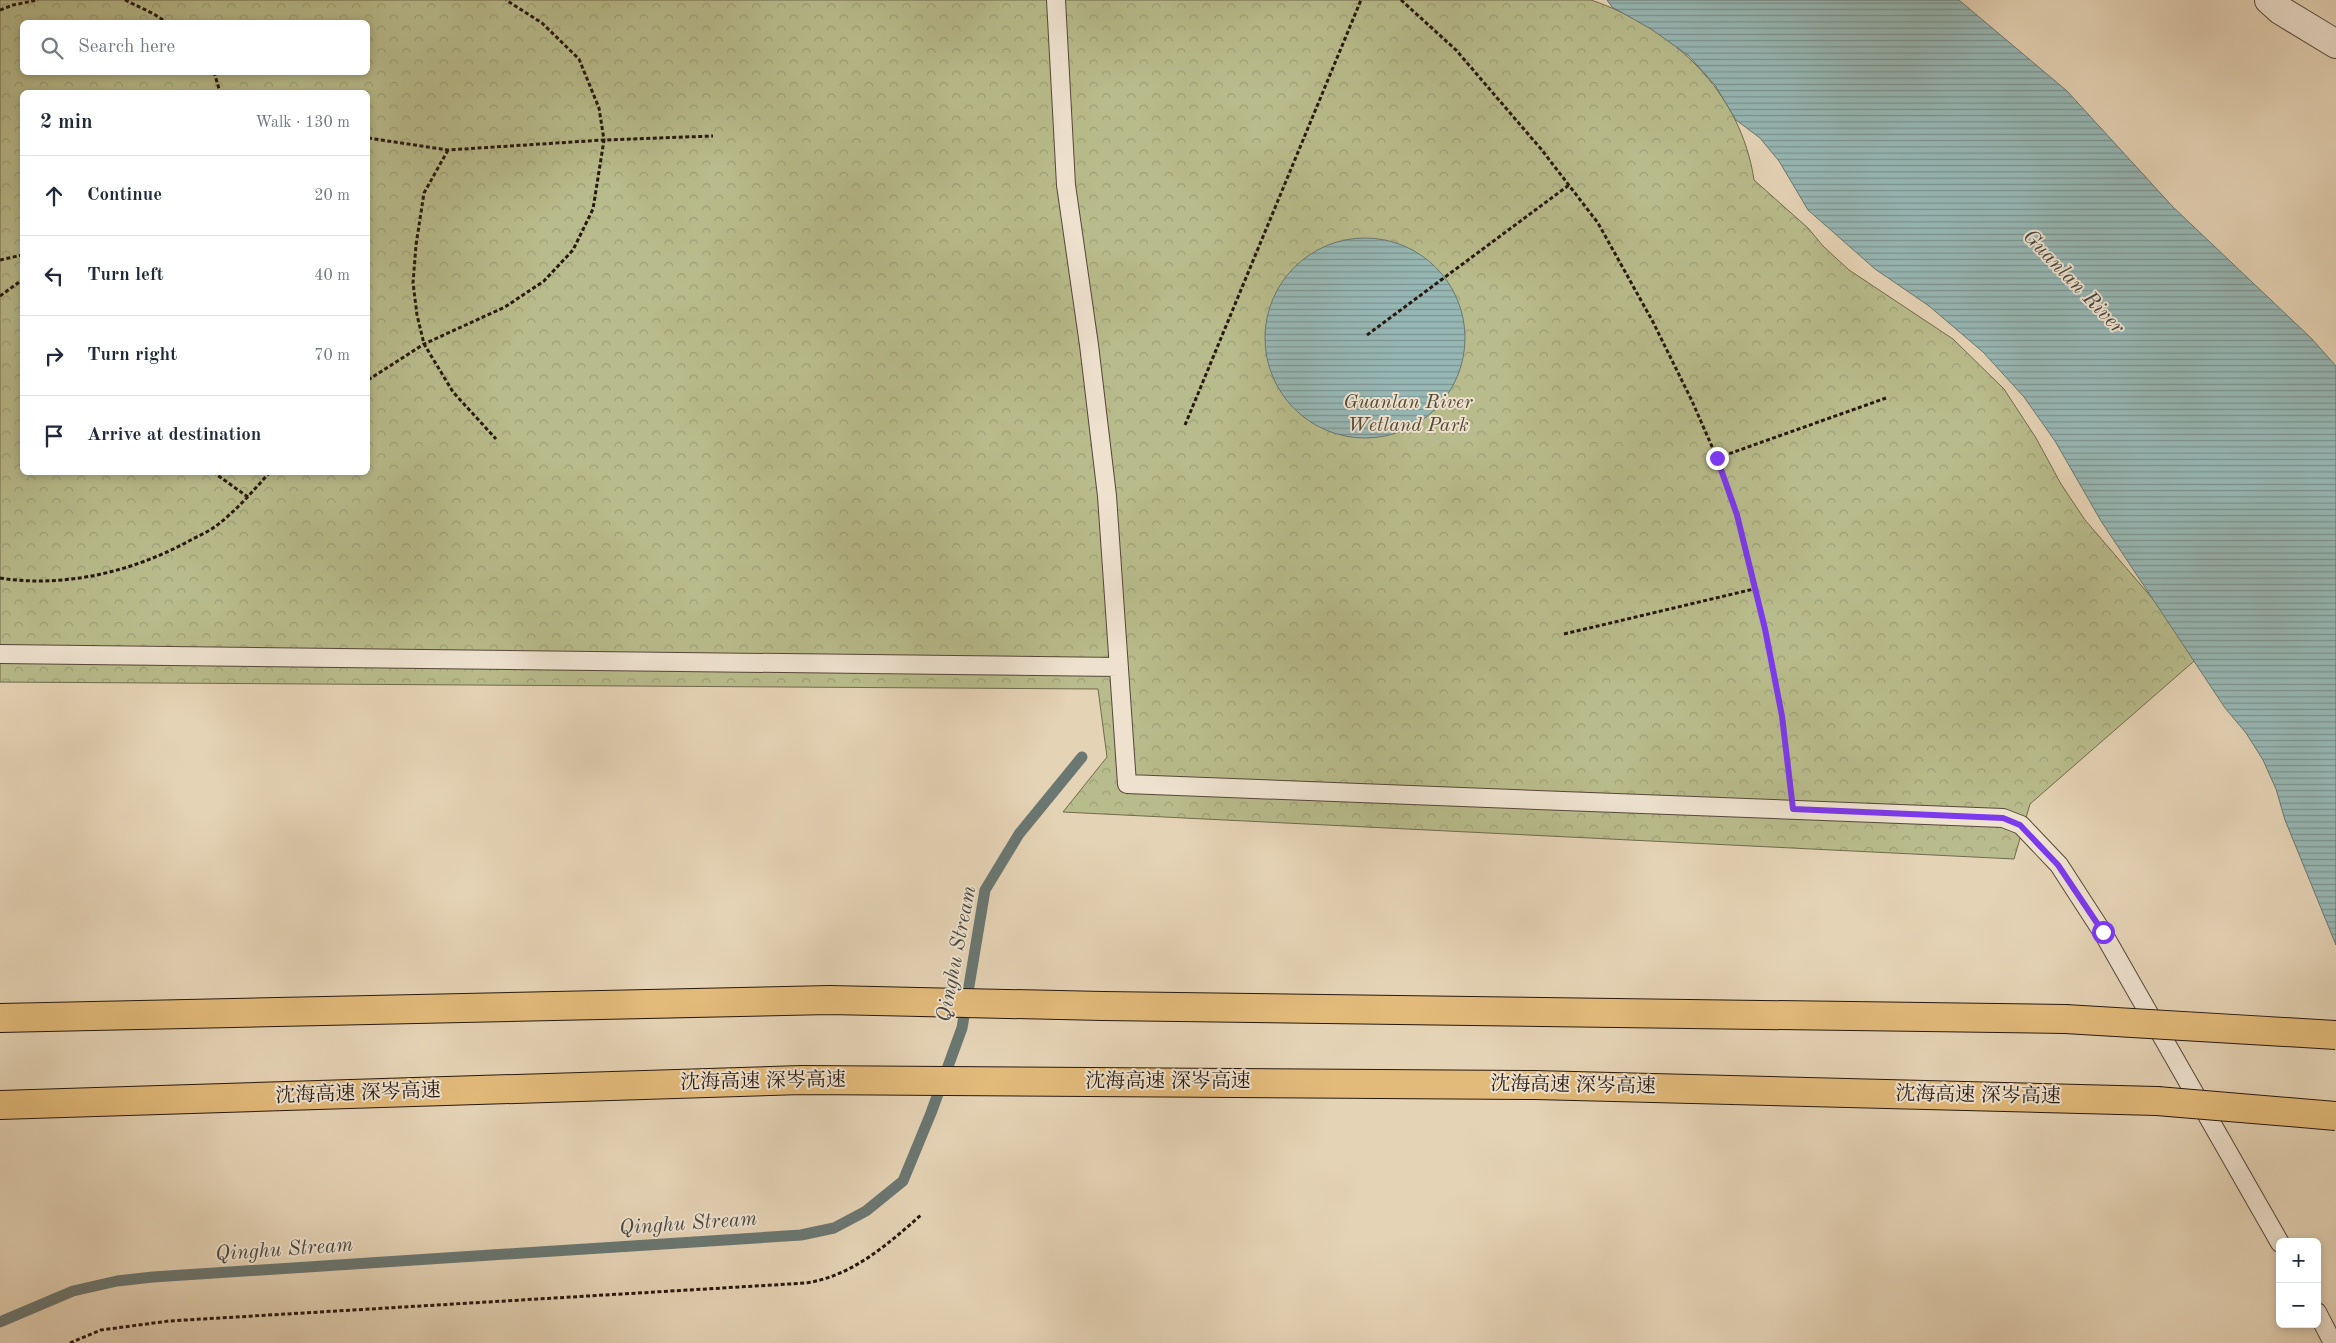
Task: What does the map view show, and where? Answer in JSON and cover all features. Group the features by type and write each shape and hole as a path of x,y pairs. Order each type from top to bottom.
{"highway":[{"path":"0,1018 830,1000 1103,1006 2065,1019 2336,1035"},
{"name":"沈海高速 深岑高速","path":"0,1105 802,1080 1069,1081 1535,1085 2157,1100 2336,1116"}],"street":[{"path":"2269,0 2280,10 2336,44"}],"lane":[{"path":"1056,0 1066,185 1107,496 1127,784 2003,818 2020,825 2058,865 2103,932 2277,1238"},
{"path":"0,654 1118,667"},
{"path":"2321,1320 2333,1343"}],"path":[{"path":"0,10 13,4 38,0"},
{"path":"125,0 163,20"},
{"path":"370,379 424,344 505,307 544,281 573,250 593,209 604,140 599,108 579,60 542,23 506,0"},
{"path":"1186,425 1361,0"},
{"path":"1401,0 1456,50 1541,149 1598,223 1653,322 1692,401 1717,458 1737,515 1765,629 1782,716 1793,809"},
{"path":"215,75 219,90"},
{"path":"370,138 448,150 604,140 713,136"},
{"path":"448,150 424,193 416,245 413,283 417,316 424,344 453,392 496,439"},
{"path":"1367,335 1569,185"},
{"path":"0,260 20,255"},
{"path":"0,296 20,281"},
{"path":"1717,458 1886,398"},
{"path":"217,475 248,497"},
{"path":"0,578 66,581 112,572 167,553 215,527 248,497 267,475"},
{"path":"1564,634 1754,589"},
{"path":"70,1343 101,1330 169,1321 819,1281 857,1266 890,1242 921,1215"}],"green space":[{"name":"Guanlan River Wetland Park","path":"0,0 1591,0 1621,12 1675,46 1698,68 1718,92 1735,119 1747,148 1754,180 1808,228 1823,246 1849,270 1953,339 2004,389 2085,520 2201,655 2030,804 2014,859 1063,812 1107,757 1098,689 0,682"}],"water":[{"name":"Guanlan River","path":"1607,0 1959,0 2067,91 2173,207 2311,338 2336,366 2336,945 2285,820 2276,789 2263,760 2246,733 2225,708 2101,521 2055,441 2024,397 1983,352 1929,306 1875,269 1808,210 1779,161 1760,138 1736,120 1715,85 1689,56 1651,29 1612,7"},
{"path":"1355,238 1375,238 1394,242 1412,250 1436,267 1448,282 1461,309 1465,338 1461,367 1448,394 1436,409 1421,421 1394,434 1375,438 1355,438 1336,434 1318,426 1294,409 1282,394 1269,367 1265,348 1265,328 1269,309 1277,291 1294,267 1309,255 1336,242"}],"waterway":[{"name":"Qinghu Stream","path":"0,1322 73,1291 117,1281 153,1277 801,1235 834,1228 866,1211 903,1181 931,1113 962,1028 985,890 1019,834 1082,757"}],"route":[{"path":"1717,458 1737,515 1765,629 1782,716 1793,809 2003,818 2020,825 2034,837 2058,865 2103,932"}]}
